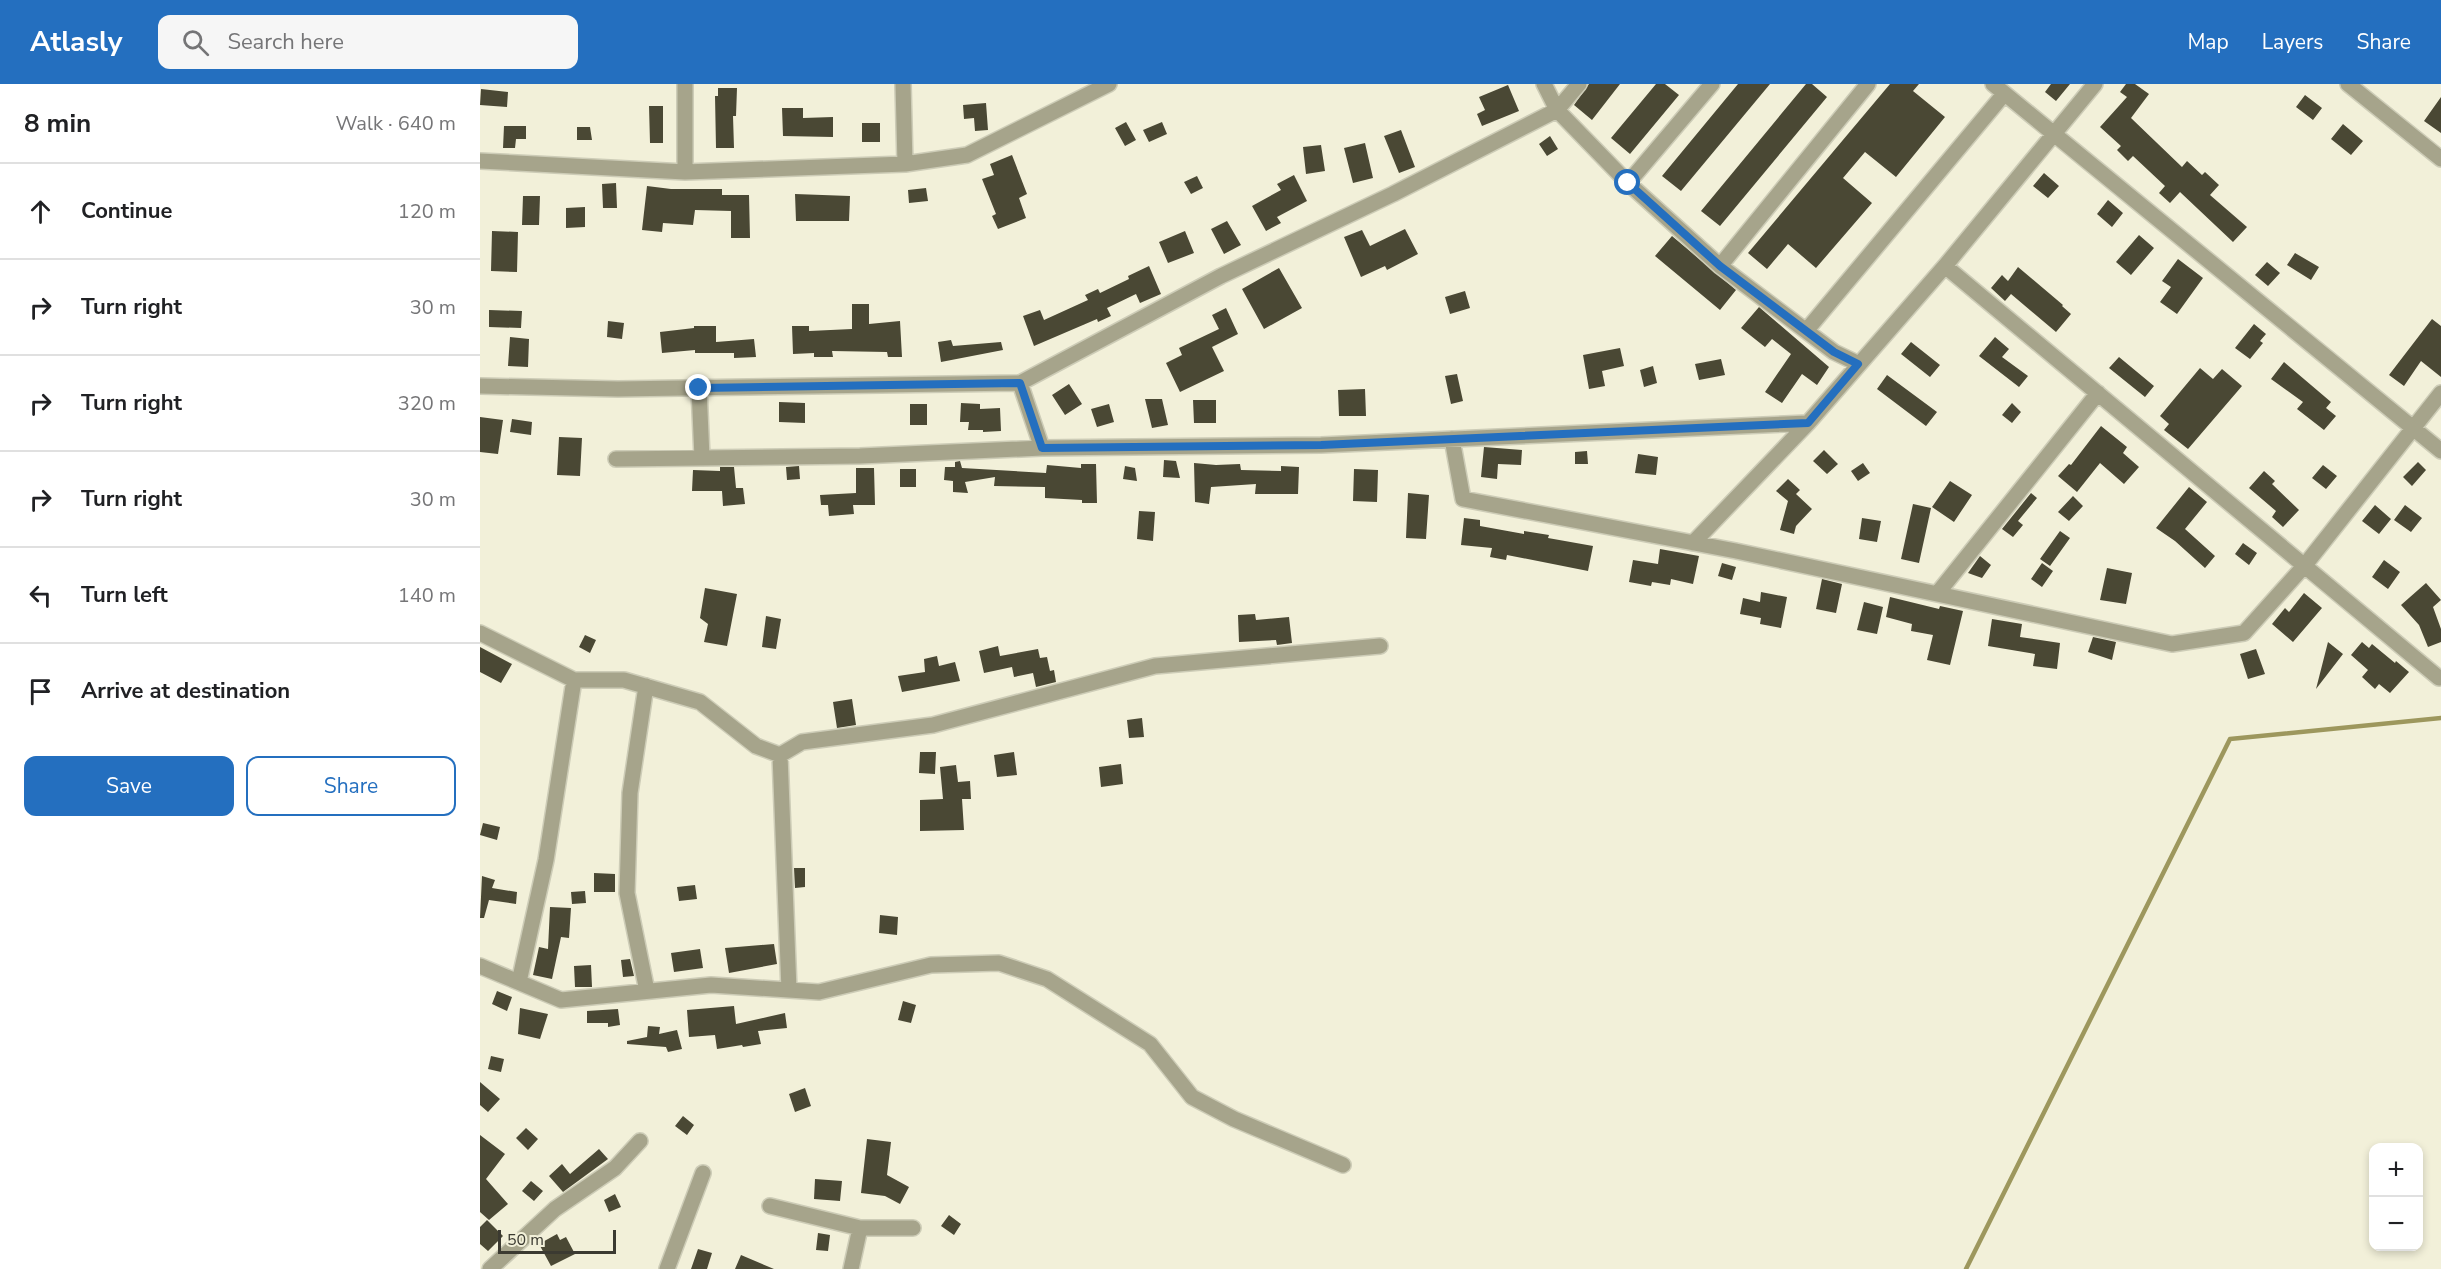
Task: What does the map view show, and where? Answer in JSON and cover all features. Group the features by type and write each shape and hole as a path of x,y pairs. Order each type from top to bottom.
{"street":[{"path":"685,84 685,172"},
{"path":"903,84 905,164"},
{"path":"480,161 685,172 905,164 967,155 1109,84"},
{"path":"1544,84 1557,110 1628,183 1720,266 1834,352 1858,364"},
{"path":"480,386 618,389 1020,383 1221,276 1393,194 1557,110 1579,84"},
{"path":"1628,183 1712,84"},
{"path":"1720,266 1868,84"},
{"path":"1693,543 1808,423 1945,266 2095,84"},
{"path":"2348,84 2441,159"},
{"path":"1806,331 1999,89 2052,135 2441,451"},
{"path":"1945,266 2439,678"},
{"path":"1020,383 1042,448"},
{"path":"699,388 702,458"},
{"path":"1937,594 2098,393"},
{"path":"1452,439 1463,499 1693,543 2172,644 2244,633 2306,565 2441,393"},
{"path":"616,459 860,456 1042,448 1321,445 1808,423"},
{"path":"480,633 574,680 624,680 700,702 756,746 780,755"},
{"path":"780,755 802,742 933,725 1155,666 1380,646"},
{"path":"519,982 546,860 574,680"},
{"path":"645,686 630,793 627,893 647,991"},
{"path":"780,755 789,990"},
{"path":"480,966 561,1000 711,985 819,992 931,965 999,963 1047,979 1150,1044 1192,1097 1234,1119 1343,1165"},
{"path":"489,1266 555,1209 615,1168 640,1141"},
{"path":"667,1269 703,1173"},
{"path":"770,1206 860,1228 914,1228"},
{"path":"851,1269 860,1228"}],"building":[{"path":"1589,84 1620,84 1592,120 1574,105"},
{"path":"1656,84 1665,84 1679,95 1630,154 1611,138"},
{"path":"1738,84 1770,84 1681,191 1662,176"},
{"path":"1806,84 1812,84 1827,97 1720,226 1701,211"},
{"path":"1890,84 1919,84 1913,91 1945,117 1896,177 1865,152 1843,178 1872,203 1816,268 1788,244 1767,269 1748,253"},
{"path":"2051,84 2070,84 2056,101 2045,92"},
{"path":"2126,84 2135,84 2149,94 2131,118 2182,167 2187,161 2202,175 2205,172 2219,185 2210,195 2247,227 2233,242 2180,192 2170,203 2159,193 2165,186 2133,156 2128,161 2117,150 2121,146 2100,127 2127,97 2120,92"},
{"path":"1508,85 1519,111 1482,126 1477,114 1485,110 1479,97"},
{"path":"718,88 737,88 736,116 733,116 734,148 716,148 715,96 718,96"},
{"path":"481,89 508,92 507,107 480,105"},
{"path":"2305,95 2322,108 2313,120 2296,107"},
{"path":"2441,97 2441,133 2424,121"},
{"path":"986,103 988,130 975,131 974,118 964,119 963,105"},
{"path":"649,106 663,106 663,143 650,143"},
{"path":"782,108 803,108 803,118 833,117 833,137 783,136"},
{"path":"1126,122 1136,140 1125,146 1115,128"},
{"path":"1162,122 1167,134 1149,142 1143,130"},
{"path":"862,123 880,123 880,142 862,142"},
{"path":"2343,124 2363,141 2351,155 2331,139"},
{"path":"504,126 526,126 526,139 516,139 515,148 503,148"},
{"path":"577,127 590,127 592,140 577,140"},
{"path":"1401,130 1415,167 1399,173 1384,136"},
{"path":"1550,136 1558,149 1547,156 1539,144"},
{"path":"1365,143 1373,178 1353,183 1344,148"},
{"path":"1321,145 1325,171 1306,174 1303,147"},
{"path":"1012,155 1027,194 1019,198 1026,218 998,229 992,216 996,214 982,179 994,175 990,164"},
{"path":"2044,173 2059,186 2048,198 2033,186"},
{"path":"1294,175 1307,201 1277,217 1281,223 1266,231 1252,206 1281,190 1277,184"},
{"path":"1197,176 1203,188 1191,194 1184,182"},
{"path":"616,183 617,208 603,208 602,184"},
{"path":"647,186 671,189 722,189 722,195 749,195 750,238 731,238 731,211 695,210 693,225 663,223 662,232 642,230"},
{"path":"926,188 928,201 909,203 908,190"},
{"path":"795,194 850,196 849,221 796,221"},
{"path":"523,196 540,196 539,225 522,225"},
{"path":"2108,200 2123,213 2112,227 2097,214"},
{"path":"585,207 585,227 566,228 566,208"},
{"path":"1227,221 1241,245 1224,254 1211,229"},
{"path":"1405,229 1418,254 1387,270 1385,266 1361,277 1344,237 1362,230 1370,246"},
{"path":"492,231 518,232 517,272 491,271"},
{"path":"1185,231 1194,253 1168,263 1159,242"},
{"path":"2139,235 2154,248 2131,275 2116,262"},
{"path":"1672,236 1736,290 1720,310 1655,256"},
{"path":"2295,253 2319,267 2311,280 2287,265"},
{"path":"2178,259 2203,278 2177,314 2160,302 2171,287 2162,281"},
{"path":"2267,262 2280,273 2268,286 2255,275"},
{"path":"1149,266 1161,294 1140,303 1136,294 1107,308 1111,316 1098,322 1097,319 1034,346 1023,316 1040,310 1044,320 1088,300 1085,295 1098,289 1100,293"},
{"path":"2018,267 2071,314 2056,332 2011,294 2005,301 1991,288 2002,275 2008,281"},
{"path":"1279,268 1302,308 1264,329 1242,289"},
{"path":"1465,291 1470,308 1450,314 1445,297"},
{"path":"852,304 869,304 869,324 900,321 902,357 888,357 887,352 832,351 833,357 814,357 814,353 793,354 792,326 809,326 809,331 852,329"},
{"path":"1759,307 1829,367 1817,385 1802,374 1782,403 1765,392 1791,354 1772,339 1765,347 1741,328"},
{"path":"1226,308 1238,334 1212,347 1224,371 1180,392 1166,363 1182,355 1179,348 1219,329 1212,315"},
{"path":"489,310 522,311 521,328 489,327"},
{"path":"2432,319 2441,326 2441,377 2421,361 2404,386 2389,375"},
{"path":"608,321 624,323 622,339 607,337"},
{"path":"2254,324 2266,334 2260,341 2263,343 2250,359 2235,348"},
{"path":"694,326 716,326 716,342 754,339 756,357 734,358 734,353 695,353 695,350 662,353 660,332 694,328"},
{"path":"510,337 529,339 528,367 508,366"},
{"path":"1995,337 2009,349 2002,357 2028,376 2019,387 1979,356"},
{"path":"951,340 953,346 1001,342 1003,350 941,362 938,342"},
{"path":"1911,342 1940,365 1930,377 1901,354"},
{"path":"1620,348 1624,366 1602,371 1605,386 1589,389 1583,355"},
{"path":"2119,357 2154,386 2145,397 2109,368"},
{"path":"1721,359 1725,375 1699,380 1695,364"},
{"path":"2284,362 2331,402 2326,408 2336,416 2324,430 2297,409 2303,402 2271,379"},
{"path":"1653,366 1657,383 1644,387 1640,370"},
{"path":"2200,368 2213,379 2222,369 2242,386 2188,449 2164,430 2169,424 2160,416"},
{"path":"1457,374 1463,401 1451,404 1445,376"},
{"path":"1887,375 1937,412 1926,426 1877,389"},
{"path":"1069,384 1082,404 1065,415 1052,395"},
{"path":"1365,389 1366,416 1339,416 1338,390"},
{"path":"1145,399 1162,399 1168,425 1152,428"},
{"path":"1193,400 1216,400 1216,423 1194,423"},
{"path":"779,402 805,403 805,423 779,422"},
{"path":"961,403 980,404 980,409 1000,408 1001,431 968,430 969,422 960,422"},
{"path":"2012,403 2021,412 2012,423 2002,415"},
{"path":"910,404 927,404 927,425 910,425"},
{"path":"1109,404 1114,422 1097,427 1091,409"},
{"path":"480,417 503,420 498,454 480,452"},
{"path":"512,419 532,422 531,435 510,432"},
{"path":"2101,426 2127,447 2123,453 2139,467 2124,484 2100,463 2077,492 2058,476 2069,464 2071,465"},
{"path":"559,437 582,438 580,476 557,475"},
{"path":"1484,447 1522,450 1521,465 1498,464 1497,479 1481,477"},
{"path":"1824,450 1838,464 1827,474 1813,461"},
{"path":"1587,451 1588,464 1575,464 1575,452"},
{"path":"1638,454 1658,457 1656,475 1635,473"},
{"path":"1164,460 1176,461 1180,478 1163,477"},
{"path":"960,461 962,468 1046,473 1047,465 1081,468 1081,464 1096,464 1097,503 1045,498 1045,487 994,486 995,477 965,482 968,493 953,492 953,481 944,480 945,467 955,467 955,462"},
{"path":"2418,462 2426,470 2412,486 2403,477"},
{"path":"1194,463 1240,464 1241,470 1281,471 1281,466 1299,467 1298,494 1255,494 1256,484 1211,487 1209,504 1195,502"},
{"path":"1863,463 1870,473 1858,481 1851,471"},
{"path":"2323,465 2337,476 2326,489 2312,478"},
{"path":"799,466 800,479 787,480 786,467"},
{"path":"1125,466 1135,468 1137,481 1123,479"},
{"path":"720,467 734,467 736,488 743,488 745,504 723,506 722,491 692,491 693,470 720,471"},
{"path":"856,468 874,468 875,505 853,505 854,514 829,516 828,505 821,505 820,495 856,493"},
{"path":"900,469 916,469 916,487 900,487"},
{"path":"1354,469 1378,470 1377,502 1353,501"},
{"path":"2264,471 2275,481 2272,484 2299,510 2283,527 2272,517 2276,511 2249,488"},
{"path":"1788,479 1800,490 1796,494 1812,509 1796,526 1794,534 1780,530 1788,501 1776,491"},
{"path":"1950,481 1972,495 1954,522 1932,507"},
{"path":"2189,487 2207,502 2185,529 2215,556 2205,568 2175,541 2156,528"},
{"path":"1408,493 1429,495 1426,539 1406,538"},
{"path":"2031,493 2037,498 2018,521 2023,525 2013,537 2002,529"},
{"path":"2073,496 2083,506 2069,521 2058,512"},
{"path":"1913,504 1931,508 1919,563 1901,559"},
{"path":"2375,505 2391,519 2379,534 2362,521"},
{"path":"2405,505 2422,518 2411,532 2394,520"},
{"path":"1139,511 1155,512 1153,541 1137,539"},
{"path":"1464,518 1480,520 1480,526 1524,534 1524,531 1549,535 1548,538 1593,546 1588,571 1507,555 1506,560 1490,557 1492,548 1461,545"},
{"path":"1862,518 1881,521 1877,542 1859,539"},
{"path":"2060,531 2070,538 2050,566 2040,559"},
{"path":"2243,543 2257,553 2249,565 2235,554"},
{"path":"1660,549 1699,556 1693,584 1671,579 1670,585 1652,582 1651,586 1629,582 1633,560 1658,564"},
{"path":"1980,556 1991,565 1982,578 1968,573"},
{"path":"2384,560 2400,572 2388,589 2372,577"},
{"path":"1722,563 1736,567 1732,580 1718,576"},
{"path":"2042,563 2053,571 2042,587 2031,579"},
{"path":"2107,568 2132,573 2126,604 2100,600"},
{"path":"1822,579 1842,584 1836,613 1816,609"},
{"path":"2426,583 2441,600 2433,607 2441,629 2441,642 2428,647 2419,625 2401,605"},
{"path":"705,588 737,594 727,646 704,642 708,624 700,618"},
{"path":"1761,592 1787,597 1781,628 1760,624 1761,618 1740,614 1743,598 1760,602"},
{"path":"2304,593 2322,608 2293,642 2272,624 2285,608 2289,612"},
{"path":"1890,597 1939,609 1940,606 1963,611 1950,665 1927,660 1933,635 1911,631 1912,624 1886,617"},
{"path":"1864,602 1883,607 1877,634 1857,630"},
{"path":"1255,614 1256,620 1289,617 1292,643 1277,645 1276,640 1239,642 1238,615"},
{"path":"766,616 781,619 776,649 762,647"},
{"path":"1992,619 2022,624 2020,637 2060,643 2057,669 2033,666 2035,654 1988,646"},
{"path":"585,635 596,640 590,653 579,647"},
{"path":"2093,637 2116,642 2112,660 2088,652"},
{"path":"2328,642 2343,654 2316,689"},
{"path":"2362,642 2369,648 2372,644 2409,672 2390,693 2379,684 2375,689 2362,677 2368,670 2351,655"},
{"path":"998,646 1000,656 1038,649 1040,658 1047,657 1050,671 1054,670 1056,682 1036,687 1033,673 1014,677 1012,667 984,673 979,651"},
{"path":"480,647 512,664 501,683 480,672"},
{"path":"2256,649 2265,674 2248,679 2240,654"},
{"path":"937,656 939,666 955,662 960,681 902,692 898,676 925,672 924,659"},
{"path":"852,699 856,725 837,728 833,702"},
{"path":"1142,718 1144,737 1129,738 1127,720"},
{"path":"920,752 936,752 935,774 919,773"},
{"path":"1014,752 1017,775 997,777 994,755"},
{"path":"1121,764 1123,784 1101,787 1099,767"},
{"path":"956,765 958,782 970,781 971,799 962,799 964,830 920,831 920,800 943,799 940,767"},
{"path":"483,823 500,827 497,840 480,835"},
{"path":"794,868 805,868 805,887 795,888"},
{"path":"594,873 615,874 615,892 594,892"},
{"path":"482,876 495,880 492,888 517,892 516,904 489,900 484,918 480,918"},
{"path":"695,885 697,899 679,901 677,887"},
{"path":"585,891 586,903 572,904 571,892"},
{"path":"550,907 571,908 569,938 561,937 552,979 533,975 539,947 548,949"},
{"path":"880,915 898,917 897,935 879,933"},
{"path":"774,944 777,964 729,973 725,948"},
{"path":"700,949 703,968 674,972 671,953"},
{"path":"630,959 634,976 623,977 621,960"},
{"path":"591,965 592,987 575,987 574,966"},
{"path":"497,991 512,997 507,1011 492,1004"},
{"path":"903,1001 916,1005 911,1023 898,1020"},
{"path":"734,1006 736,1024 785,1013 787,1028 758,1031 761,1044 743,1047 742,1045 717,1049 715,1035 689,1037 687,1010"},
{"path":"520,1008 548,1014 540,1039 518,1034"},
{"path":"618,1009 620,1025 608,1027 608,1023 587,1023 587,1011"},
{"path":"648,1026 660,1027 659,1034 677,1030 682,1049 668,1052 666,1047 627,1044 627,1041 647,1037"},
{"path":"491,1056 504,1059 501,1072 488,1069"},
{"path":"480,1082 500,1099 488,1112 480,1105"},
{"path":"805,1088 811,1106 795,1112 789,1094"},
{"path":"683,1116 694,1125 687,1135 675,1126"},
{"path":"526,1128 538,1139 528,1150 516,1138"},
{"path":"480,1135 505,1154 486,1179 508,1204 489,1220 480,1212"},
{"path":"867,1139 891,1142 887,1175 909,1187 900,1204 885,1196 861,1193"},
{"path":"599,1149 608,1159 563,1192 549,1176 562,1164 570,1174"},
{"path":"815,1179 842,1181 840,1201 814,1199"},
{"path":"531,1181 543,1191 534,1201 522,1191"},
{"path":"615,1194 621,1207 609,1212 604,1200"},
{"path":"949,1215 961,1224 954,1235 941,1226"},
{"path":"487,1220 503,1236 488,1251 480,1244 480,1227"},
{"path":"818,1233 830,1235 828,1251 816,1250"},
{"path":"557,1234 560,1240 566,1237 575,1254 551,1266 539,1244"},
{"path":"698,1249 712,1253 707,1269 691,1269"},
{"path":"741,1255 774,1269 735,1269"}],"waterway":[{"path":"1966,1269 2230,739 2441,718"}],"route":[{"path":"699,388 1020,383 1042,448 1321,445 1808,423 1858,364 1834,352 1720,266 1628,183"}]}
